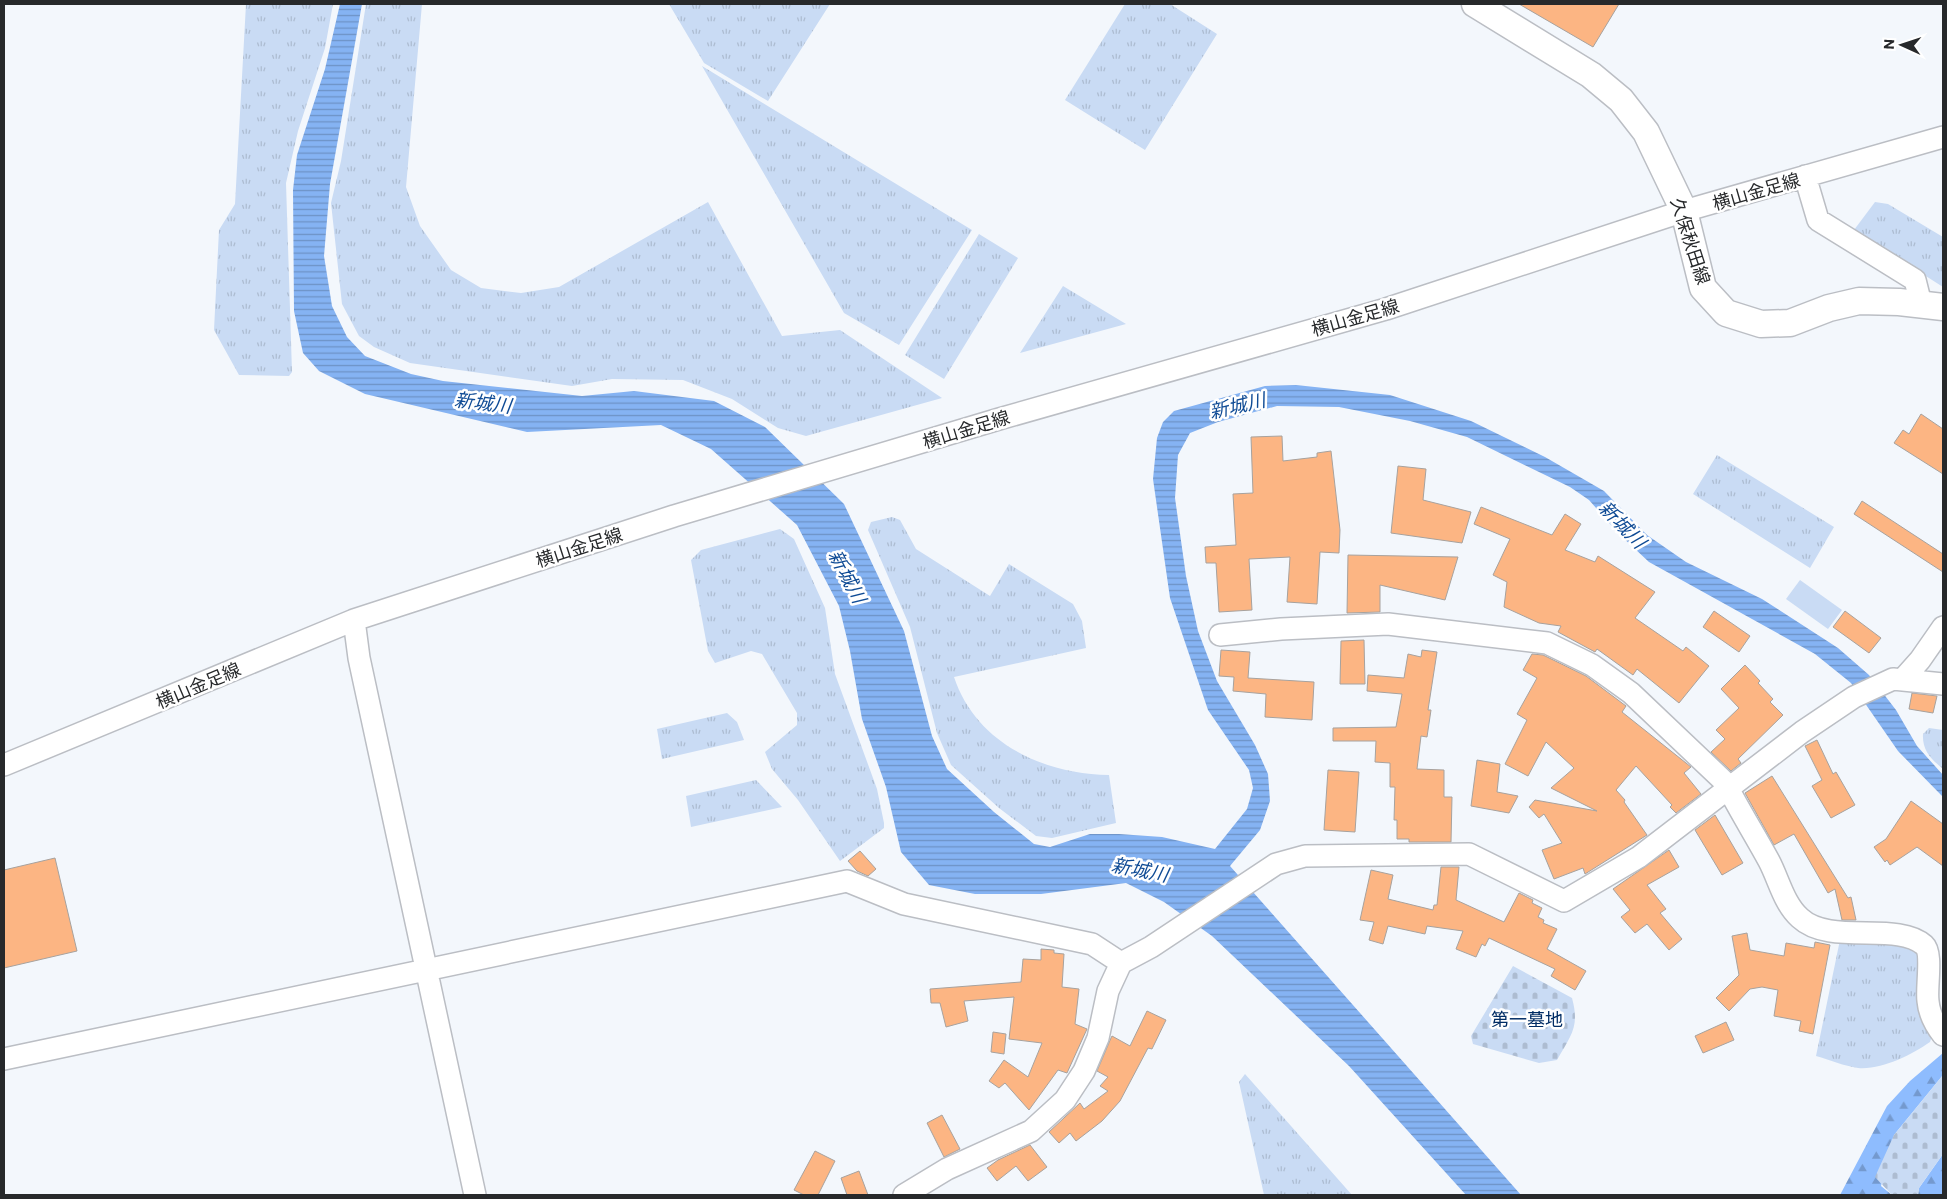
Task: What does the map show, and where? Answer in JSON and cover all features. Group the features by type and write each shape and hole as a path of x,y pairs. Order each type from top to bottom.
{"main road":[{"name":"久保秋田線","path":"1475,4 1591,75 1621,100 1646,132 1684,211 1703,288 1726,313 1761,324 1790,323 1829,308 1859,302 1932,306"}],"street":[{"name":"横山金足線","path":"4,765 354,620 674,516 1386,309 1684,211 1943,137"},
{"path":"1805,176 1818,220 1915,280 1932,306"},
{"path":"354,620 359,658 475,1195"},
{"path":"1220,635 1281,629 1388,624 1547,643 1592,665 1631,693 1729,788 1770,862 1789,904 1800,919 1830,931 1909,936 1924,945 1929,957 1928,1002 1937,1027 1943,1035"},
{"path":"904,1195 947,1169 1031,1131 1066,1100 1084,1071 1098,1038 1108,991 1120,963 1151,947 1276,864 1305,856 1469,854 1564,901 1638,857 1802,732 1854,697 1898,679 1920,660 1943,627"},
{"path":"1898,679 1943,684"},
{"path":"4,1059 847,881 904,904 1092,944 1120,963"}],"green space":[{"path":"246,4 333,4 325,48 298,131 286,183 292,372 289,376 239,375 214,330 219,230 235,204"},
{"path":"366,4 422,4 406,187 420,226 451,270 481,288 521,293 559,287 708,202 782,336 840,330 942,398 806,436 778,428 732,399 683,380 612,379 572,386 410,363 374,347 359,336 342,304 331,203 341,161"},
{"path":"669,4 830,4 768,101 704,63"},
{"path":"1125,4 1170,4 1217,34 1145,150 1065,100"},
{"path":"702,66 972,230 899,345 844,313"},
{"path":"1875,202 1888,204 1943,237 1943,287 1854,230"},
{"path":"979,234 1018,258 944,379 905,355"},
{"path":"1063,286 1126,324 1020,353"},
{"path":"1717,455 1834,527 1810,568 1693,494"},
{"path":"892,517 900,520 916,549 990,596 1009,564 1073,604 1082,621 1086,648 954,677 964,700 978,720 995,737 1015,750 1037,761 1060,769 1109,775 1116,823 1052,838 1036,836 999,808 951,765 937,733 910,627 868,530 871,522"},
{"path":"780,529 794,539 825,608 835,674 877,789 884,823 884,828 840,861 798,800 772,769 765,752 797,725 797,713 762,654 751,651 715,663 708,651 691,560 701,550"},
{"path":"1800,580 1842,610 1828,629 1786,599"},
{"path":"727,713 737,722 744,740 662,759 657,729"},
{"path":"1929,728 1943,730 1943,769 1931,758 1924,745 1923,734"},
{"path":"756,780 782,807 691,827 686,796"},
{"path":"1841,935 1924,949 1933,1033 1930,1042 1896,1061 1877,1067 1858,1068 1816,1056"},
{"name":"第一墓地","path":"1513,966 1572,998 1575,1016 1573,1030 1557,1060 1539,1063 1473,1044 1471,1036"},
{"path":"1943,1053 1943,1075 1894,1135 1881,1186 1892,1195 1840,1195 1887,1106 1910,1081"},
{"path":"1245,1074 1352,1195 1264,1195 1239,1082"},
{"path":"1943,1075 1943,1154 1919,1188 1918,1195 1892,1195 1875,1177 1894,1135"},
{"path":"1943,1154 1943,1195 1918,1195 1919,1188"}],"water":[{"name":"新城川","path":"340,4 362,4 330,184 324,256 332,306 347,337 365,356 411,374 443,381 582,396 634,391 714,401 765,427 844,504 904,631 932,736 947,769 994,812 1034,844 1050,847 1090,834 1119,834 1162,837 1215,849 1247,809 1253,788 1249,770 1208,710 1170,598 1153,479 1157,438 1163,422 1174,411 1265,386 1296,385 1390,395 1471,421 1545,457 1604,491 1647,535 1686,562 1762,599 1838,648 1869,675 1896,710 1917,746 1943,775 1943,797 1898,751 1851,683 1815,654 1649,562 1619,534 1589,500 1570,487 1467,437 1410,421 1339,407 1277,406 1218,422 1190,433 1178,455 1175,498 1186,576 1198,631 1217,681 1255,745 1268,774 1270,801 1260,830 1230,866 1521,1195 1466,1195 1349,1066 1212,936 1164,902 1126,883 1041,894 975,894 929,885 901,852 886,787 862,719 850,651 839,606 797,525 711,449 661,425 527,432 365,394 319,371 303,353 294,311 293,190 297,155 325,69"}],"building":[{"path":"1519,4 1619,4 1593,47"},
{"path":"1921,414 1943,429 1943,474 1894,443 1903,430 1909,434"},
{"path":"1282,436 1283,461 1317,457 1317,453 1331,451 1340,530 1339,553 1320,552 1317,604 1287,602 1290,557 1249,559 1252,610 1219,612 1216,563 1206,563 1205,547 1236,545 1233,494 1253,493 1251,437"},
{"path":"1398,466 1426,469 1423,500 1471,512 1462,543 1391,533"},
{"path":"1862,501 1943,554 1943,572 1854,514"},
{"path":"1481,507 1552,535 1565,514 1581,524 1565,550 1595,562 1598,556 1655,592 1635,618 1683,651 1686,647 1709,666 1679,703 1637,669 1633,675 1597,649 1595,652 1558,632 1561,626 1539,623 1504,607 1507,582 1493,575 1510,539 1474,524"},
{"path":"1348,555 1458,557 1445,600 1380,585 1380,612 1347,613"},
{"path":"1714,611 1750,636 1739,652 1703,627"},
{"path":"1845,611 1881,638 1869,653 1833,627"},
{"path":"1364,640 1365,684 1340,684 1341,641"},
{"path":"1221,650 1250,652 1248,678 1314,682 1312,720 1265,717 1266,694 1233,691 1234,677 1219,676"},
{"path":"1422,650 1437,652 1428,710 1431,710 1427,737 1421,736 1417,769 1444,770 1444,797 1452,797 1451,842 1409,842 1409,839 1397,839 1397,820 1394,820 1395,787 1390,787 1390,763 1375,762 1376,741 1333,741 1333,728 1396,727 1402,694 1367,691 1368,675 1404,678 1408,654 1421,657"},
{"path":"1532,654 1543,655 1586,676 1626,706 1622,712 1691,767 1684,773 1701,794 1676,813 1670,807 1672,805 1636,766 1616,790 1625,800 1624,802 1647,835 1585,874 1583,868 1554,879 1542,850 1562,843 1544,814 1539,818 1529,807 1535,800 1597,811 1551,788 1574,768 1546,742 1528,776 1505,764 1527,720 1517,714 1537,678 1523,670"},
{"path":"1745,665 1773,699 1770,702 1783,715 1738,759 1741,763 1731,771 1711,752 1725,739 1716,730 1739,708 1721,689"},
{"path":"1912,693 1937,696 1933,713 1909,709"},
{"path":"1817,740 1833,774 1836,772 1855,805 1831,818 1812,786 1822,780 1805,746"},
{"path":"1477,760 1500,764 1497,792 1518,796 1509,813 1471,806"},
{"path":"1328,770 1359,772 1355,832 1324,830"},
{"path":"1772,776 1848,898 1851,897 1856,920 1842,920 1835,889 1828,893 1794,834 1774,845 1745,793"},
{"path":"1911,801 1943,824 1943,866 1917,847 1890,865 1887,860 1885,862 1874,847 1886,839"},
{"path":"1715,815 1743,863 1722,875 1695,830"},
{"path":"1669,850 1679,867 1647,885 1666,909 1660,913 1682,939 1669,950 1647,924 1635,933 1621,917 1630,910 1613,889"},
{"path":"860,851 876,869 868,876 857,871 848,861"},
{"path":"55,858 77,951 4,968 4,870"},
{"path":"1441,867 1459,867 1456,900 1504,922 1519,893 1533,900 1532,903 1542,908 1538,917 1544,920 1543,923 1557,929 1547,949 1586,971 1575,990 1551,976 1555,969 1489,938 1485,946 1482,944 1476,957 1456,949 1463,931 1427,926 1425,934 1388,926 1383,944 1369,940 1374,922 1360,920 1371,870 1393,875 1388,899 1433,910 1434,905 1437,905"},
{"path":"1747,933 1750,950 1784,956 1786,943 1814,948 1815,942 1830,945 1813,1034 1799,1031 1801,1021 1774,1016 1778,990 1762,987 1750,989 1729,1011 1716,998 1739,975 1732,936"},
{"path":"1041,949 1054,950 1054,953 1064,954 1062,987 1079,989 1075,1024 1087,1029 1067,1073 1058,1070 1029,1110 1005,1083 999,1088 989,1081 1004,1060 1028,1077 1042,1043 1009,1039 1014,997 964,1001 968,1021 946,1027 940,1003 931,1003 930,989 1021,982 1023,959 1041,960"},
{"path":"1147,1011 1166,1020 1152,1049 1148,1048 1120,1101 1102,1121 1076,1141 1070,1133 1059,1143 1049,1132 1080,1103 1084,1109 1108,1091 1100,1086 1108,1077 1097,1071 1112,1036 1130,1046"},
{"path":"1726,1022 1734,1040 1703,1053 1695,1036"},
{"path":"993,1032 1006,1034 1004,1054 991,1052"},
{"path":"942,1115 960,1149 944,1157 927,1123"},
{"path":"1030,1145 1047,1167 1028,1181 1016,1166 997,1181 987,1168 998,1160"},
{"path":"815,1151 835,1161 818,1195 804,1195 794,1190"},
{"path":"859,1171 868,1195 847,1195 841,1178"}]}
